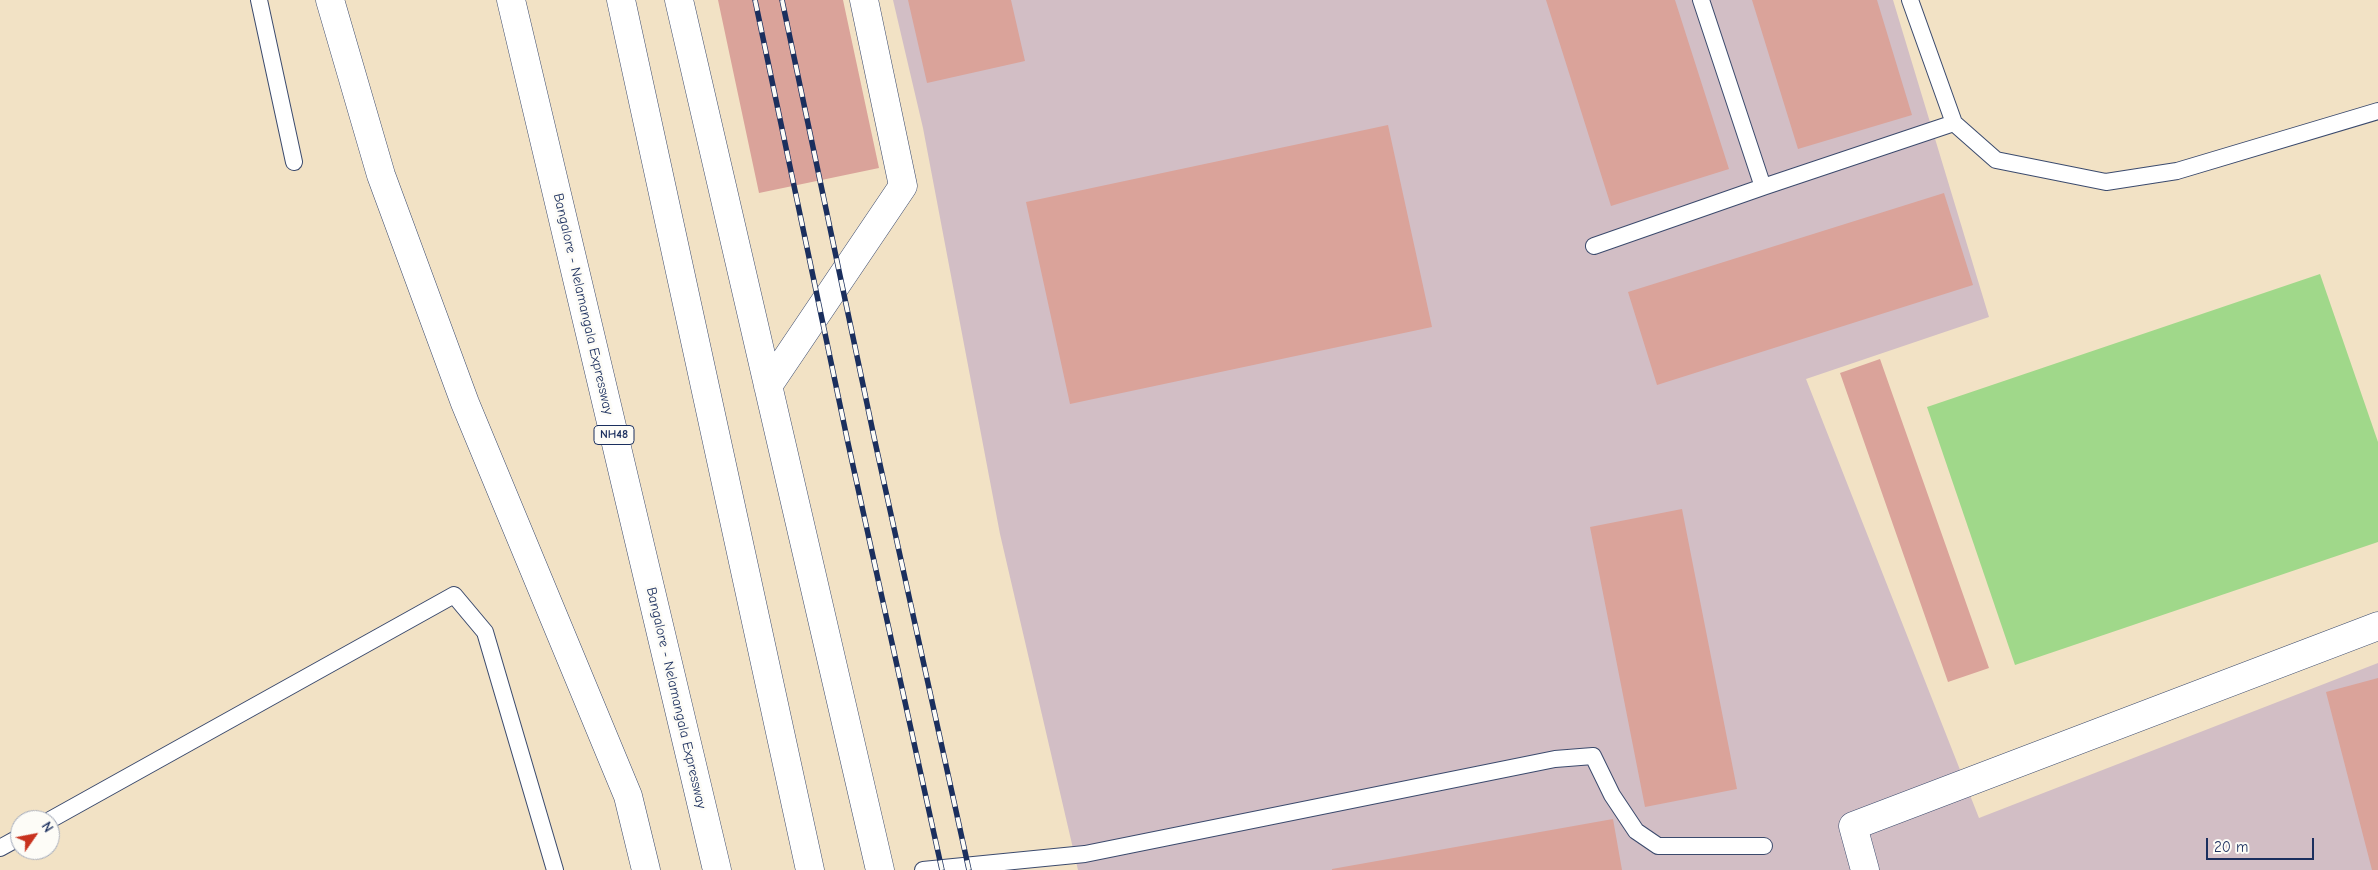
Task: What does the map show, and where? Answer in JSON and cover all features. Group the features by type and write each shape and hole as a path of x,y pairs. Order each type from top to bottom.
{"main road":[{"path":"330,0 388,194 465,404 628,796 646,870"},
{"name":"Bangalore - Nelamangala Expressway","path":"511,0 717,870"},
{"path":"621,0 810,870"},
{"path":"679,0 880,870"},
{"path":"768,386 903,186 864,0"},
{"path":"1865,870 1853,826 2378,626"}],"lane":[{"path":"259,0 294,162"},
{"path":"1701,0 1763,187"},
{"path":"1910,0 1954,123 1996,160 2106,182 2177,171 2378,112"},
{"path":"1594,246 1954,123"},
{"path":"60,814 454,595 485,632 555,870"},
{"path":"922,870 1085,854 1555,759 1594,756 1612,795 1636,831 1658,846 1764,846"}],"shaded area":[{"path":"893,0 1893,0 1989,317 1806,379 1979,818 2378,663 2378,870 1078,870 1000,534 923,128"}],"green space":[{"path":"2320,274 2378,442 2378,542 2015,665 1927,407"}],"building":[{"path":"718,0 843,0 879,168 759,193"},
{"path":"908,0 1011,0 1025,61 927,83"},
{"path":"1546,0 1675,0 1729,169 1611,206"},
{"path":"1752,0 1877,0 1912,115 1798,149"},
{"path":"1388,125 1432,327 1070,404 1026,202"},
{"path":"1944,193 1973,285 1657,385 1628,292"},
{"path":"1880,359 1989,668 1948,682 1840,373"},
{"path":"1682,509 1737,789 1645,807 1590,527"},
{"path":"2378,678 2378,870 2372,870 2326,692"},
{"path":"1613,819 1622,870 1332,870 1332,869"}],"railway":[{"path":"755,0 848,443 942,870"},
{"path":"782,0 874,437 969,870"}]}
